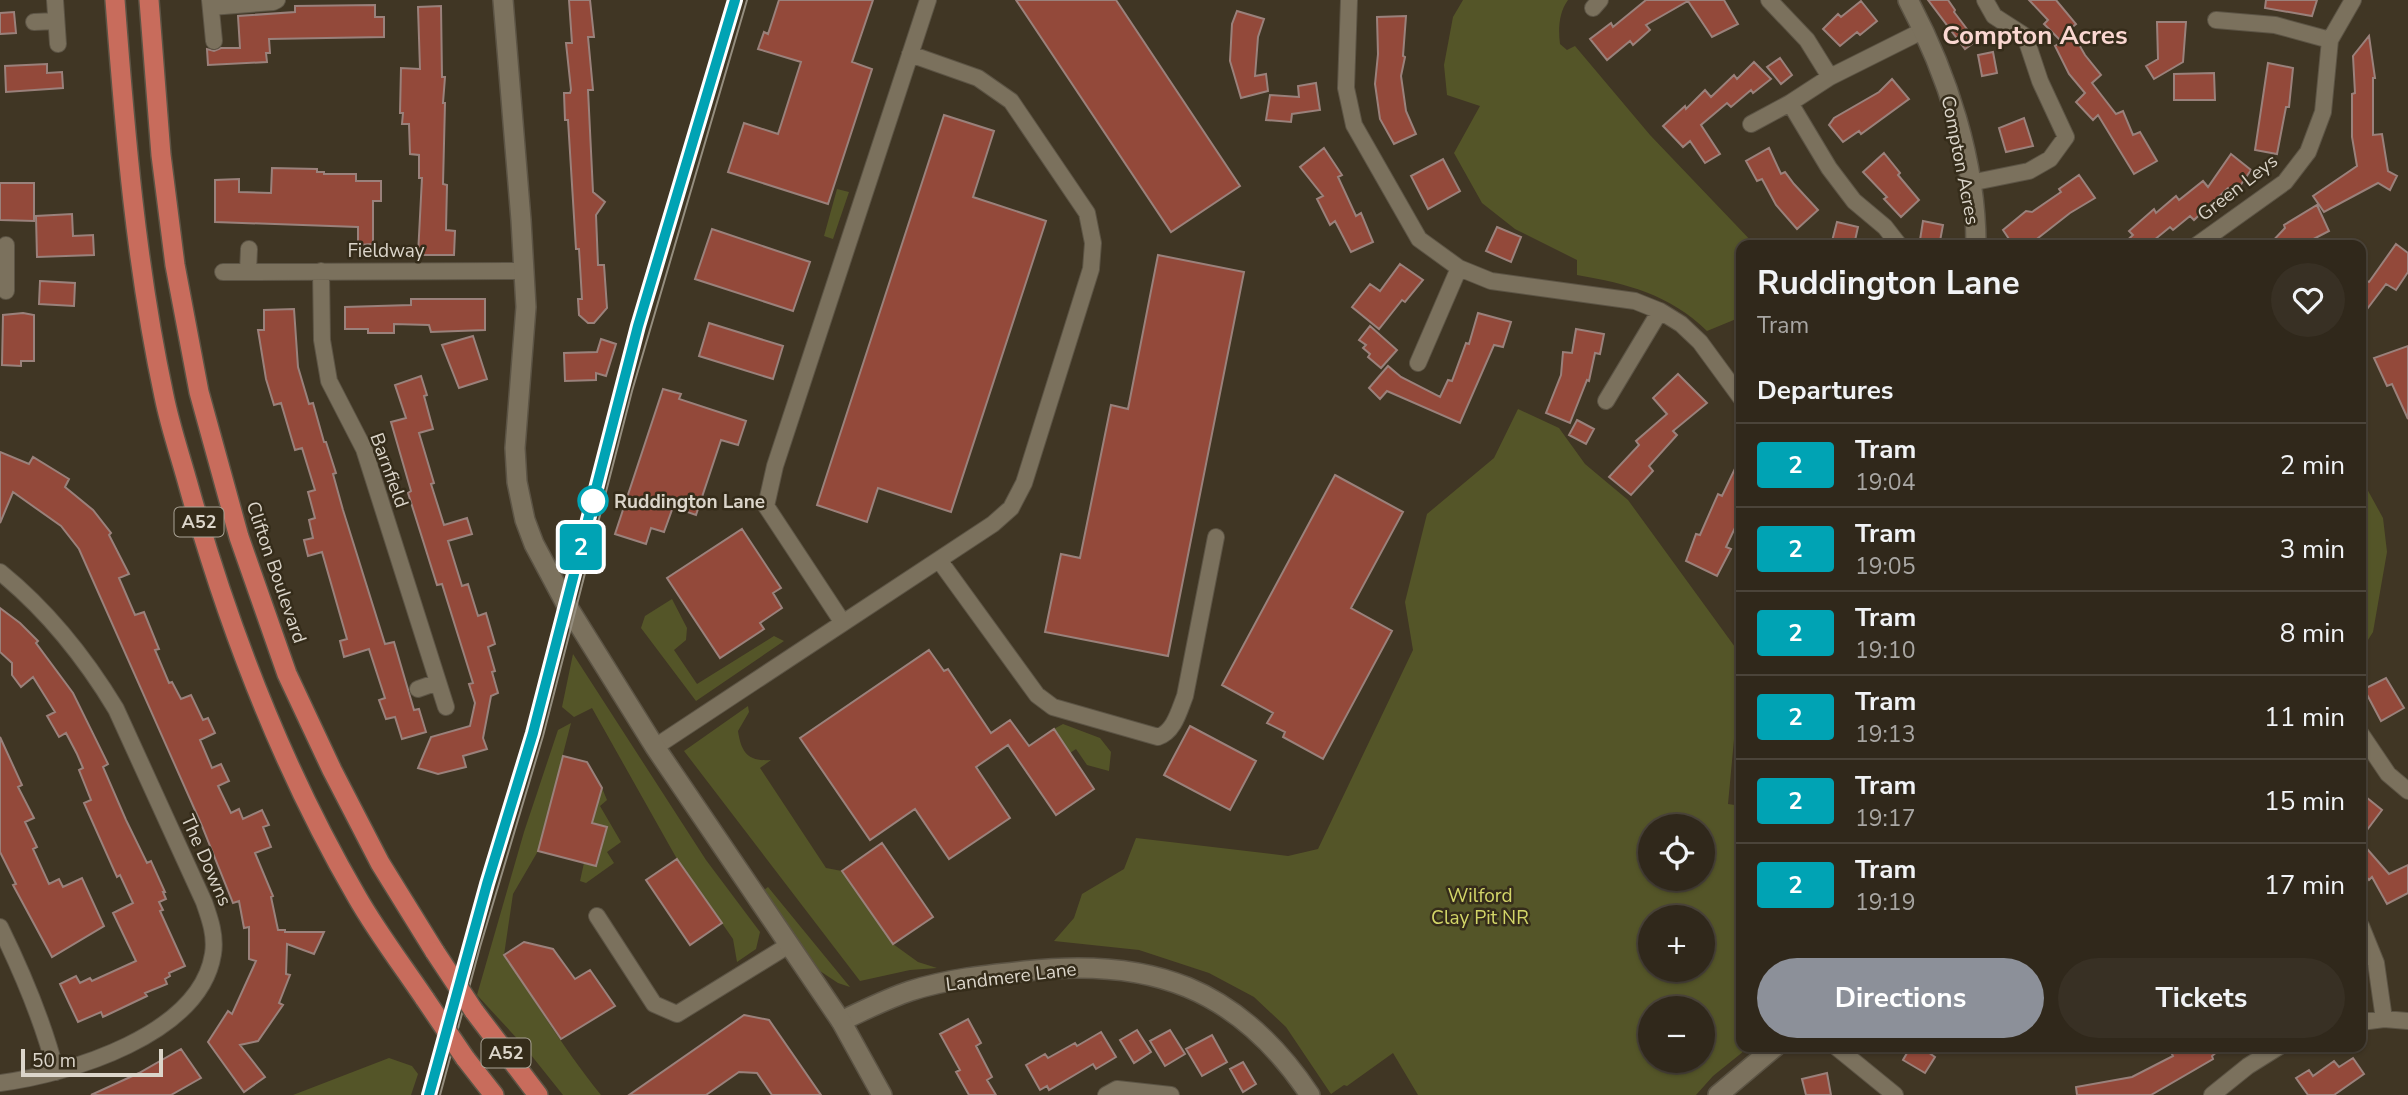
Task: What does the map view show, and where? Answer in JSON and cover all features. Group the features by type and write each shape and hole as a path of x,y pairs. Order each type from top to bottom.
{"highway":[{"name":"A52","path":"115,0 125,141 140,259 164,398 204,542 250,675 319,828 358,900 465,1058 494,1095"},
{"name":"Clifton Boulevard","path":"149,0 161,155 175,265 200,392 239,537 287,674 380,863 474,1011 538,1095"}],"main road":[{"path":"503,0 526,307 515,448 517,482 525,520 534,544 566,604 655,747 841,1021 883,1095"},
{"name":"Compton Acres","path":"1908,0 1944,78 1958,124 1970,183 1976,240"},
{"name":"Landmere Lane","path":"841,1021 909,992 981,975 1060,967 1130,970 1167,979 1205,995 1243,1018 1278,1053 1310,1095"},
{"path":"1718,1095 1769,1052"}],"street":[{"path":"55,0 58,44"},
{"path":"214,41 211,3 277,0"},
{"path":"843,623 766,506 775,466 928,0"},
{"path":"1349,0 1346,88 1354,125 1419,239 1459,268 1491,281 1635,301 1660,311 1681,324 1700,342 1736,391"},
{"path":"1769,0 1807,40 1830,77"},
{"path":"1970,183 2029,171 2050,159 2066,136 2040,81 2025,36 1994,16 1985,0"},
{"name":"Green Leys","path":"2204,240 2285,181 2308,152 2323,112 2330,40 2353,0"},
{"path":"2216,20 2275,25 2330,40"},
{"path":"34,22 57,21"},
{"path":"1751,124 1830,77 1924,30"},
{"path":"655,747 993,524 1011,508 1024,483 1091,269 1093,243 1087,213 1011,101 978,78 910,54"},
{"path":"1790,103 1829,168 1854,201 1885,227 1895,240"},
{"path":"6,246 3,267 6,291"},
{"path":"248,249 248,271"},
{"path":"1418,363 1459,268"},
{"name":"Fieldway","path":"223,271 524,271"},
{"name":"Barnfield","path":"321,271 322,340 329,381 364,449 446,707"},
{"path":"1606,401 1660,311"},
{"path":"939,560 1037,695 1053,707 1158,737 1166,735 1185,696 1216,537"},
{"name":"The Downs","path":"0,572 62,631 110,700 204,902 214,935 211,965 200,990 162,1025 96,1059 30,1079 0,1083"},
{"path":"418,689 438,681"},
{"path":"2366,741 2388,774 2408,791"},
{"path":"597,916 654,1004 677,1014 789,945"},
{"path":"0,927 23,974 46,1033 55,1072"},
{"path":"2366,938 2376,963 2384,1019"},
{"path":"2366,1021 2384,1019 2408,1021"},
{"path":"1842,1052 1895,1095"},
{"path":"2212,1095 2270,1052"},
{"path":"1106,1095 1117,1089 1171,1095"}],"green space":[{"path":"1463,0 1568,0 1560,21 1560,44 1567,50 1575,46 1650,135 1750,240 1736,240 1736,319 1707,331 1678,308 1647,292 1577,275 1577,260 1515,229 1482,203 1454,153 1480,106 1447,95 1444,65 1453,17"},
{"path":"837,189 849,192 833,239 824,236"},
{"name":"Wilford Clay Pit NR","path":"1518,409 1559,428 1585,464 1628,500 1735,647 1736,718 1728,804 1736,805 1736,1052 1743,1052 1713,1076 1696,1095 1418,1095 1393,1053 1347,1086 1344,1085 1331,1094 1286,1027 1254,997 1209,973 1139,950 1054,941 1074,918 1082,894 1124,869 1136,838 1288,856 1318,849 1413,650 1405,602 1427,514 1494,458"},
{"path":"2366,487 2383,518 2387,552 2373,632 2366,643"},
{"path":"672,599 687,628 686,640 674,650 697,684 774,636 784,641 696,701 641,628 645,616"},
{"path":"573,654 706,860 760,932 756,949 737,962 733,939 677,859 592,708 574,717 562,707"},
{"path":"748,706 749,712 738,731 741,745 751,757 771,760 760,768 826,868 842,871 893,944 918,962 937,968 910,970 860,981 684,751"},
{"path":"571,723 538,851 513,894 504,955 563,1044 601,1095 563,1095 523,1045 477,995 524,832 558,730"},
{"path":"1063,724 1100,738 1111,752 1109,771 1087,765 1076,749 1070,753 1054,729"},
{"path":"602,788 607,800 600,806 621,842 607,852 614,863 586,883 580,881 584,863 597,866 607,828 592,823"},
{"path":"768,887 850,987 838,983 820,971 764,890"},
{"path":"389,1058 412,1066 418,1074 411,1095 293,1095"}],"building":[{"path":"569,0 590,0 594,37 588,37 593,90 588,90 593,192 605,202 596,215 598,265 604,265 607,308 594,323 588,323 579,315 578,299 582,299 579,249 576,249 564,93 570,93 571,90 566,43 572,43"},
{"path":"779,0 873,0 852,62 872,69 828,204 728,172 744,123 778,134 801,62 758,49 764,32 768,34"},
{"path":"1016,0 1116,0 1240,186 1171,232"},
{"path":"1646,0 1724,0 1738,24 1712,37 1688,1 1646,25 1650,30 1633,45 1630,41 1607,60 1590,39 1611,23 1613,27"},
{"path":"1928,0 1948,0 1976,41 1965,49"},
{"path":"2029,0 2056,0 2076,24 2070,29 2101,75 2092,83 2116,114 2123,111 2133,135 2140,132 2157,161 2134,174 2098,115 2093,120 2076,102 2085,93 2069,74 2055,46 2062,42 2044,24 2048,20"},
{"path":"2266,0 2317,0 2312,16 2265,8"},
{"path":"1861,1 1877,21 1840,46 1823,29 1838,14 1841,17"},
{"path":"375,5 375,17 384,17 384,37 269,39 270,53 266,53 267,62 208,65 207,49 214,51 221,48 240,48 238,16 295,12 295,6"},
{"path":"441,6 442,77 445,77 443,184 447,185 446,230 455,231 454,255 418,255 422,178 419,178 419,155 410,154 409,124 402,124 401,68 420,69 418,7"},
{"path":"1237,11 1264,19 1258,37 1255,76 1266,74 1268,91 1241,98 1230,61 1232,24"},
{"path":"14,12 16,33 0,34 0,13"},
{"path":"1406,16 1405,57 1401,76 1406,111 1416,134 1394,144 1380,119 1375,84 1378,54 1377,17"},
{"path":"2157,22 2186,22 2183,62 2154,79 2146,66 2158,59"},
{"path":"2369,36 2375,78 2373,135 2382,134 2388,171 2397,176 2390,190 2378,183 2324,212 2313,196 2357,166 2352,137 2352,94 2355,93 2353,56"},
{"path":"1993,52 1997,73 1982,76 1978,55"},
{"path":"1780,58 1792,75 1781,84 1767,67"},
{"path":"1754,62 1771,79 1753,93 1751,90 1731,107 1727,103 1701,125 1720,154 1705,163 1690,141 1683,147 1663,126 1705,90 1711,97 1734,75 1737,79"},
{"path":"2268,63 2293,68 2289,107 2286,107 2277,154 2255,150"},
{"path":"47,64 47,73 62,72 63,88 6,92 5,66"},
{"path":"2214,73 2215,100 2174,100 2174,74"},
{"path":"1892,79 1909,99 1861,134 1859,131 1843,142 1829,125 1834,118 1879,92"},
{"path":"1316,83 1320,110 1292,114 1291,122 1266,120 1270,95 1299,97 1298,86"},
{"path":"944,115 994,131 973,197 1046,221 951,512 878,488 867,522 817,505"},
{"path":"2024,118 2033,146 2006,152 1999,128"},
{"path":"1324,148 1342,175 1338,177 1356,216 1361,213 1373,242 1351,252 1335,221 1330,225 1317,199 1323,196 1300,167"},
{"path":"1769,148 1781,174 1785,172 1818,210 1797,229 1776,205 1762,179 1757,181 1746,161"},
{"path":"1884,153 1919,200 1901,217 1884,199 1887,197 1863,172"},
{"path":"2231,154 2251,170 2235,193 2228,188 2194,220 2190,216 2173,230 2170,227 2154,240 2128,240 2133,235 2129,231 2154,209 2156,213 2176,196 2179,200 2203,181 2208,187"},
{"path":"1443,159 1460,191 1428,209 1411,176"},
{"path":"272,168 317,169 317,172 324,174 356,174 356,181 381,181 381,201 373,201 373,244 358,245 358,227 215,222 215,180 239,179 239,192 271,193"},
{"path":"2079,175 2095,198 2070,213 2035,240 2010,240 2003,230 2026,211 2032,212 2061,192 2059,189"},
{"path":"0,183 34,183 34,221 0,220"},
{"path":"2317,205 2329,231 2312,240 2274,240 2285,228 2284,225"},
{"path":"72,214 73,236 93,235 94,255 37,257 36,216"},
{"path":"1923,221 1943,225 1940,240 1920,240"},
{"path":"1837,222 1858,227 1855,240 1832,240"},
{"path":"1497,227 1521,237 1511,262 1486,251"},
{"path":"712,229 810,262 793,311 695,279"},
{"path":"2396,244 2408,253 2408,272 2396,290 2386,284 2366,310 2366,280 2369,282"},
{"path":"1158,255 1244,272 1168,656 1045,632 1061,554 1080,558 1111,405 1128,409"},
{"path":"1400,264 1423,280 1405,302 1402,300 1379,329 1352,307 1370,284 1380,291"},
{"path":"40,281 75,283 74,306 39,304"},
{"path":"411,299 485,299 485,330 431,332 429,325 394,324 394,333 368,333 368,329 345,329 345,307 411,305"},
{"path":"294,309 298,367 309,404 313,403 336,473 333,474 343,510 385,644 394,642 414,710 419,709 426,732 402,739 395,717 386,719 379,700 385,698 369,649 344,657 340,641 347,639 322,552 308,556 304,540 313,538 309,520 315,518 308,492 315,490 302,448 295,450 281,403 274,405 266,379 258,330 264,330 264,310"},
{"path":"1478,313 1511,322 1503,347 1494,345 1460,423 1387,391 1380,399 1369,388 1388,366 1401,377 1440,397 1448,380 1452,381 1466,343 1469,344"},
{"path":"3,315 34,315 34,361 21,361 21,366 2,365"},
{"path":"709,323 783,346 773,379 699,356"},
{"path":"1370,326 1397,350 1381,368 1368,357 1370,354 1363,348 1366,345 1359,340"},
{"path":"1576,329 1604,334 1600,354 1595,353 1589,381 1587,380 1570,423 1546,413 1561,375 1563,352 1572,353"},
{"path":"473,336 487,379 459,388 442,345"},
{"path":"601,339 616,344 606,376 596,373 596,380 565,381 564,353 597,352"},
{"path":"2408,346 2408,419 2392,384 2387,386 2374,358"},
{"path":"1678,374 1707,403 1673,431 1677,435 1649,466 1653,471 1631,495 1609,477 1639,445 1636,441 1667,414 1653,398"},
{"path":"421,376 433,429 419,433 434,483 431,484 444,525 467,518 472,534 448,541 462,586 468,584 478,616 486,613 495,644 488,647 498,693 491,696 483,738 487,749 463,756 466,767 438,774 418,768 431,737 470,726 475,703 469,684 473,683 442,584 437,585 408,493 411,491 391,422 406,418 395,385"},
{"path":"663,389 681,394 679,399 746,421 738,445 721,440 696,515 673,507 664,532 651,528 646,544 615,534"},
{"path":"1577,420 1594,429 1586,444 1569,435"},
{"path":"0,452 29,464 33,457 69,479 65,487 93,510 111,533 109,535 129,574 119,578 135,615 144,612 159,649 155,650 169,683 172,682 181,699 191,695 203,720 208,718 215,733 200,740 212,768 221,764 229,781 218,786 231,813 239,809 243,819 262,810 269,825 263,827 271,847 255,853 273,896 271,897 278,930 324,932 314,954 287,944 286,974 290,975 279,1003 283,1005 258,1041 240,1045 265,1077 244,1092 208,1042 228,1011 232,1014 256,961 249,959 249,927 244,928 239,901 233,903 202,826 79,549 61,526 13,492 0,523"},
{"path":"1736,467 1736,526 1726,547 1731,549 1717,576 1686,561 1696,534 1700,535 1718,494 1722,496"},
{"path":"1335,475 1403,512 1351,608 1392,631 1323,759 1283,737 1285,732 1267,723 1273,713 1222,685"},
{"path":"742,529 781,588 773,593 782,608 760,623 764,629 720,658 667,578"},
{"path":"0,608 38,641 36,643 73,693 108,764 103,767 126,820 147,863 151,861 165,892 166,899 159,902 163,910 160,911 185,966 169,973 170,976 165,979 167,984 103,1017 101,1012 78,1022 60,984 76,976 80,983 90,978 92,981 136,961 113,913 133,903 120,875 117,877 84,803 91,800 79,770 83,768 77,754 66,733 59,737 47,716 55,712 33,677 21,687 12,675 12,663 0,652"},
{"path":"929,650 944,671 948,669 991,733 1010,720 1029,746 1054,729 1094,789 1056,815 1008,745 976,767 1010,818 949,859 915,809 870,840 800,738"},
{"path":"2386,678 2404,708 2381,721 2366,688"},
{"path":"1190,726 1256,761 1230,810 1164,775"},
{"path":"0,737 22,785 18,787 34,818 25,822 37,847 33,849 49,884 59,879 63,887 82,878 104,926 52,957 13,885 16,884 0,852"},
{"path":"563,756 587,762 602,788 592,823 607,827 596,866 538,851"},
{"path":"2366,797 2382,810 2366,831"},
{"path":"882,843 933,917 893,944 842,871"},
{"path":"2366,848 2389,874 2408,865 2408,893 2387,904 2372,877 2369,880 2366,876"},
{"path":"677,859 722,923 690,945 646,880"},
{"path":"524,942 553,949 575,979 590,970 615,1006 561,1039 504,955"},
{"path":"744,1015 769,1020 821,1095 772,1095 757,1073 739,1072 706,1095 629,1095"},
{"path":"968,1019 981,1043 976,1046 992,1077 987,1080 996,1095 969,1095 956,1072 960,1070 940,1034"},
{"path":"1137,1030 1151,1052 1134,1063 1120,1040"},
{"path":"1170,1030 1185,1054 1165,1066 1150,1041"},
{"path":"1101,1032 1116,1057 1096,1069 1093,1064 1049,1090 1047,1086 1040,1090 1026,1065 1045,1054 1048,1058 1075,1043 1077,1046"},
{"path":"1212,1035 1227,1062 1202,1076 1186,1049"},
{"path":"181,1049 201,1078 171,1095 91,1095 139,1073"},
{"path":"1908,1052 1928,1052 1935,1057 1925,1073 1903,1060"},
{"path":"2171,1052 2217,1052 2212,1056 2213,1059 2151,1095 2077,1095 2076,1087 2132,1077 2173,1056"},
{"path":"2353,1058 2364,1074 2334,1095 2308,1095 2296,1078 2309,1070 2313,1076 2334,1061 2339,1067"},
{"path":"1243,1062 1256,1084 1243,1092 1230,1069"},
{"path":"1827,1073 1831,1095 1806,1095 1802,1079"}],"tram line":[{"path":"473,933 533,733 644,304 735,0"},
{"name":"2","path":"429,1095 487,884 533,733 638,326 735,0"},
{"path":"440,1095 480,947 543,736 632,391 747,0"}],"place":[{"name":"Ruddington Lane","path":"593,501"}],"district":[{"name":"Compton Acres","path":"2035,35"}]}
